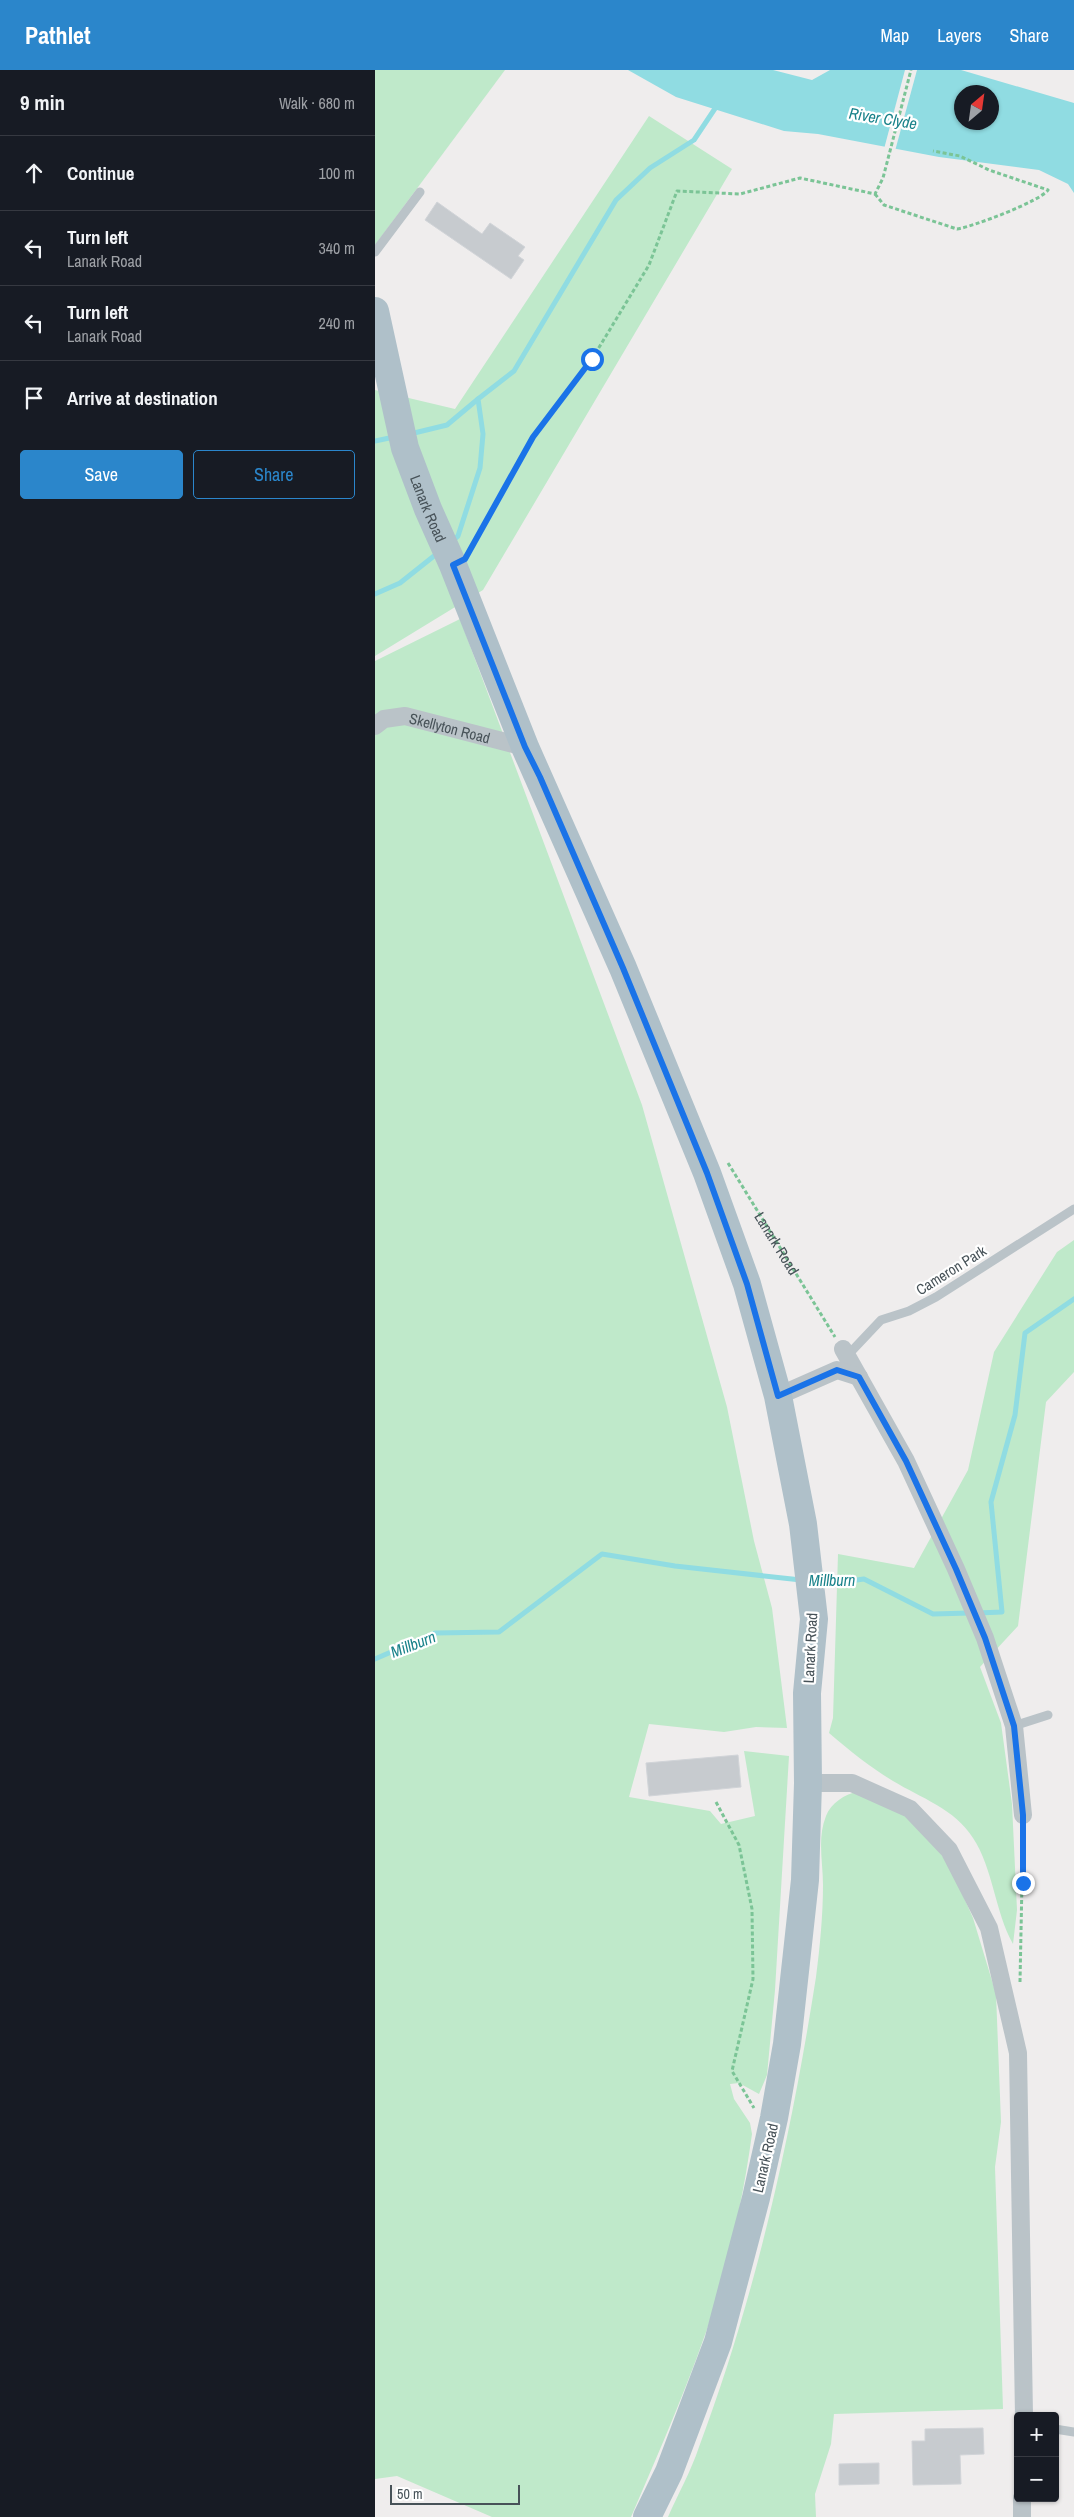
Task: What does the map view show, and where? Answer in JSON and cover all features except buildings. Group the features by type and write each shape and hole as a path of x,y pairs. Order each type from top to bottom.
{"main road":[{"name":"Lanark Road","path":"375,311 405,448 428,509 453,565 525,747 540,777 623,968 707,1173 747,1284 778,1396 803,1524 814,1618 807,1693 808,1783 805,1880 787,2044 774,2118 756,2198 718,2342 669,2472 647,2517"}],"street":[{"name":"Skellyton Road","path":"375,726 384,720 405,716 525,747"},
{"path":"845,1353 906,1461 956,1569 985,1638 1014,1726 1023,1815"},
{"path":"778,1396 837,1370 859,1377"},
{"path":"808,1783 852,1783 910,1809 949,1850 989,1928 1018,2053 1023,2412"},
{"path":"1022,2502 1022,2517"}],"lane":[{"path":"375,252 419,192"},
{"name":"Cameron Park","path":"845,1353 881,1320 909,1311 936,1297 1074,1208"},
{"path":"1014,1726 1048,1715"},
{"path":"1059,2430 1074,2432"}],"path":[{"path":"875,194 883,178 911,70"},
{"path":"453,565 465,559 533,437 592,359 645,273 669,217 677,191 740,194 800,178 875,194 884,205 957,229 969,227 1045,196 1048,190 989,170 959,156 933,151"},
{"name":"Lanark Road","path":"725,1158 845,1353"},
{"path":"716,1802 739,1846 752,1908 753,1979 732,2071 757,2113 774,2118"},
{"path":"1020,1983 1023,1815"}],"green space":[{"path":"375,70 505,70 375,245"},
{"path":"649,116 732,169 483,590 375,656 375,390 455,409"},
{"path":"460,619 642,1105 727,1407 754,1541 772,1608 787,1728 756,1727 724,1732 649,1724 629,1797 710,1811 721,1824 755,1816 744,1751 789,1756 775,1990 767,2075 759,2094 739,2083 730,2084 734,2099 750,2123 752,2134 737,2220 727,2263 706,2332 676,2412 631,2517 492,2517 397,2476 375,2479 375,661"},
{"path":"1074,1240 1074,1372 1046,1402 1018,1626 980,1667 1001,1723 1012,1804 1017,1910 1013,1944 1002,1918 990,1876 980,1850 966,1828 937,1805 876,1770 829,1733 833,1718 838,1554 914,1568 968,1470 994,1352 1057,1252"},
{"path":"857,1792 903,1812 931,1841 950,1866 973,1918 996,1994 1001,2122 995,2167 1003,2409 834,2414 831,2444 815,2494 816,2517 668,2517 696,2456 738,2332 783,2156 806,2037 817,1966 823,1885 821,1841 823,1824 828,1811 835,1803 843,1797"}],"water":[{"name":"River Clyde","path":"628,70 773,70 812,80 830,70 961,70 1074,103 1074,193 1068,184 1039,170 939,157 818,134 784,131 676,97"}],"pier":[{"path":"905,70 917,70 895,151 884,149"}],"waterway":[{"path":"451,542 458,536 480,468 483,434 478,399 514,371 616,200 650,168 694,140 718,104"},
{"path":"410,434 447,425 478,399"},
{"path":"375,441 394,437"},
{"path":"375,594 400,583 439,552"},
{"name":"Millburn","path":"978,1613 1002,1612 991,1502 1015,1415 1025,1333 1074,1299"},
{"name":"Millburn","path":"375,1659 435,1633 499,1632 602,1554 675,1566 801,1580"},
{"name":"Millburn","path":"819,1581 834,1583 864,1579 933,1614 970,1613"}],"route":[{"path":"592,359 533,437 465,559 453,565 525,747 540,777 623,968 707,1173 747,1284 778,1396 837,1370 859,1377 906,1461 956,1569 985,1638 1014,1726 1023,1815 1023,1883"}]}
